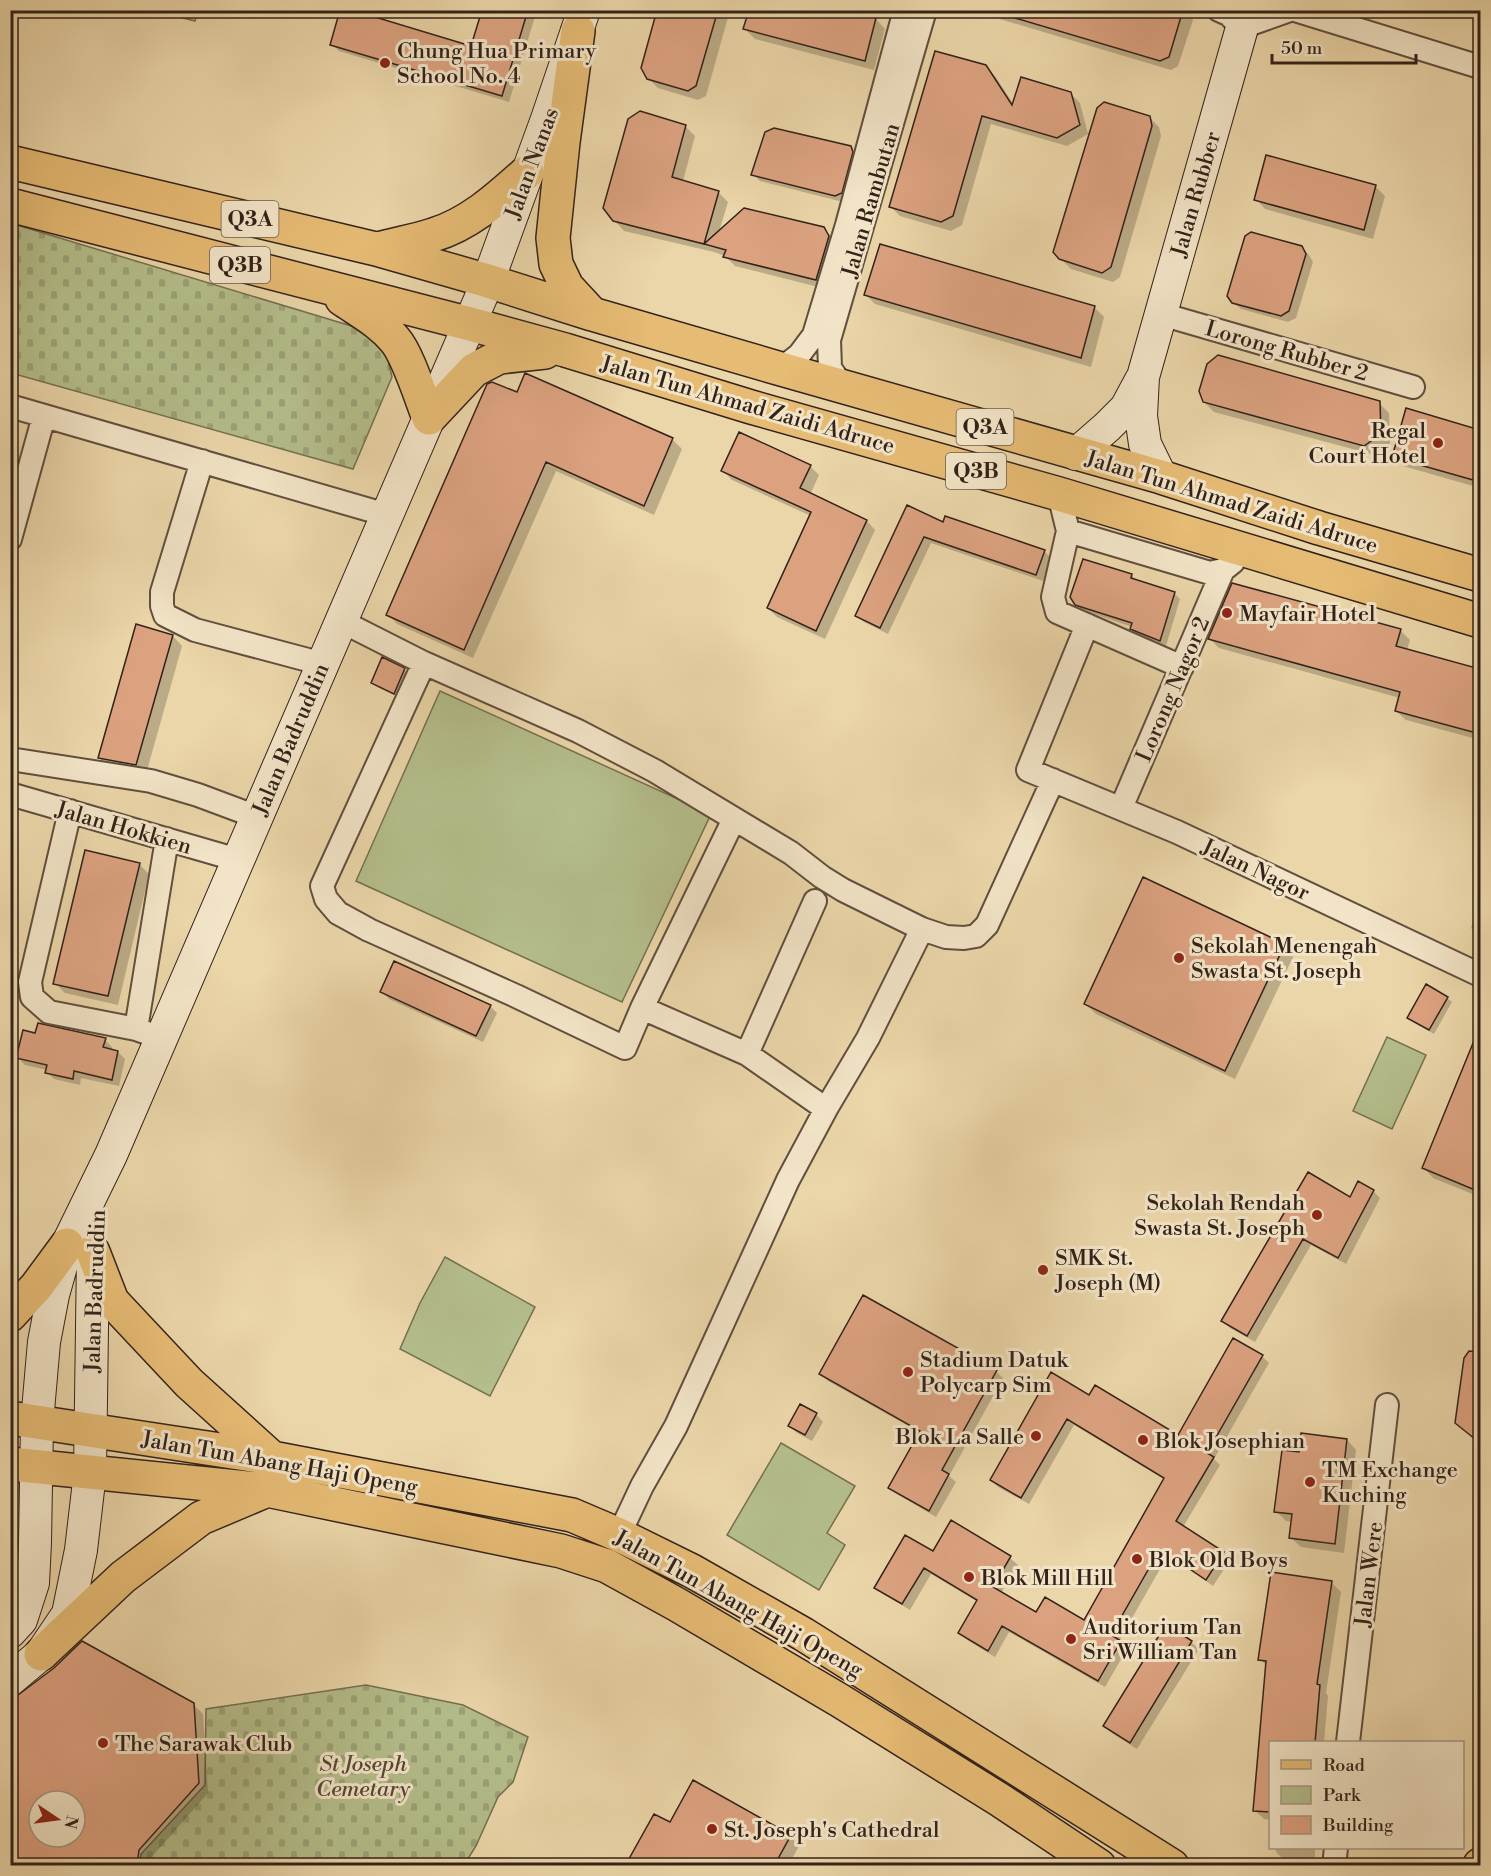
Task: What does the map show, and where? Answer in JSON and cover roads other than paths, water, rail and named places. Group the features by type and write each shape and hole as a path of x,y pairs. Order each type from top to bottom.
{"main road":[{"name":"Jalan Rubber","path":"1076,454 1126,408 1143,377 1236,16"},
{"name":"Jalan Nanas","path":"470,324 488,281 581,21"},
{"path":"581,21 563,142 553,238 556,264 567,286 592,314"},
{"name":"Jalan Tun Ahmad Zaidi Adruce","path":"10,162 376,249 781,369 1161,477 1319,528 1480,575"},
{"path":"376,249 435,235 465,221 489,206 527,172"},
{"name":"Jalan Tun Ahmad Zaidi Adruce","path":"10,205 565,350 751,407 1059,494 1235,560 1480,621"},
{"path":"322,286 378,322 397,341 429,418 474,370 499,357 565,350"},
{"name":"Jalan Badruddin","path":"10,1632 21,1620 33,1583 35,1543 23,1465 24,1420 53,1296 80,1249 149,1033 238,860 470,324"},
{"name":"Jalan Rubber","path":"1143,377 1141,416 1145,444 1161,477"},
{"path":"10,1315 36,1287 80,1249 112,1301 189,1383 272,1458"},
{"name":"Jalan Badruddin","path":"10,1680 41,1654 68,1614 81,1550 90,1473 91,1430 80,1249"},
{"name":"Jalan Tun Abang Haji Openg","path":"24,1420 272,1458 572,1515 692,1571 803,1634 1172,1866"},
{"name":"Jalan Tun Abang Haji Openg","path":"23,1465 267,1490 561,1551 607,1566 839,1700 1000,1800 1099,1866"},
{"path":"41,1654 123,1577 201,1518 267,1490"}],"street":[{"name":"Jalan Rambutan","path":"781,369 799,355 814,335 847,225 905,10"},
{"name":"Jalan Rambutan","path":"843,387 830,368 829,340 925,10"},
{"path":"1236,16 1293,10 1480,67"},
{"name":"Lorong Rubber 2","path":"1161,314 1413,387"},
{"path":"10,406 387,516"},
{"path":"10,539 44,416"},
{"path":"202,461 162,592 162,606 165,615 195,630 322,664"},
{"path":"1059,494 1068,531 1053,597 1057,612 1182,667"},
{"path":"1068,531 1210,573 1235,560"},
{"name":"Lorong Nagor 2","path":"1121,808 1182,667 1235,560"},
{"path":"341,621 424,663 578,731 655,771 791,853 843,890 922,929 946,937 964,939 976,936 987,925 1053,780"},
{"name":"Jalan Nagor","path":"1087,625 1028,770 1177,832 1480,975"},
{"path":"424,663 322,886 326,899 339,913 369,930 625,1048 642,1008 734,819"},
{"path":"10,759 151,781 198,795 256,817"},
{"name":"Jalan Hokkien","path":"10,794 238,860"},
{"path":"70,811 30,982 32,997 50,1012 149,1033 167,839"},
{"path":"747,1054 815,902"},
{"path":"619,1535 642,1486 676,1426 788,1180 868,1038 922,929"},
{"path":"642,1008 747,1054 826,1109"},
{"name":"Jalan Were","path":"1348,1741 1387,1405"},
{"path":"1334,1866 1336,1849"}],"place":[{"name":"Chung Hua Primary School No. 4","path":"385,63"},
{"name":"Regal Court Hotel","path":"1438,443"},
{"name":"Mayfair Hotel","path":"1227,613"},
{"name":"Sekolah Menengah Swasta St. Joseph","path":"1179,958"},
{"name":"Sekolah Rendah Swasta St. Joseph","path":"1317,1215"},
{"name":"SMK St. Joseph (M)","path":"1043,1270"},
{"name":"Stadium Datuk Polycarp Sim","path":"908,1372"},
{"name":"Blok La Salle","path":"1036,1436"},
{"name":"Blok Josephian","path":"1143,1440"},
{"name":"TM Exchange Kuching","path":"1310,1482"},
{"name":"Blok Old Boys","path":"1137,1559"},
{"name":"Blok Mill Hill","path":"969,1577"},
{"name":"Auditorium Tan Sri William Tan","path":"1071,1639"},
{"name":"The Sarawak Club","path":"103,1743"},
{"name":"St. Joseph's Cathedral","path":"712,1829"}],"park label":[{"name":"St Joseph Cemetary","path":"363,1776"}]}
